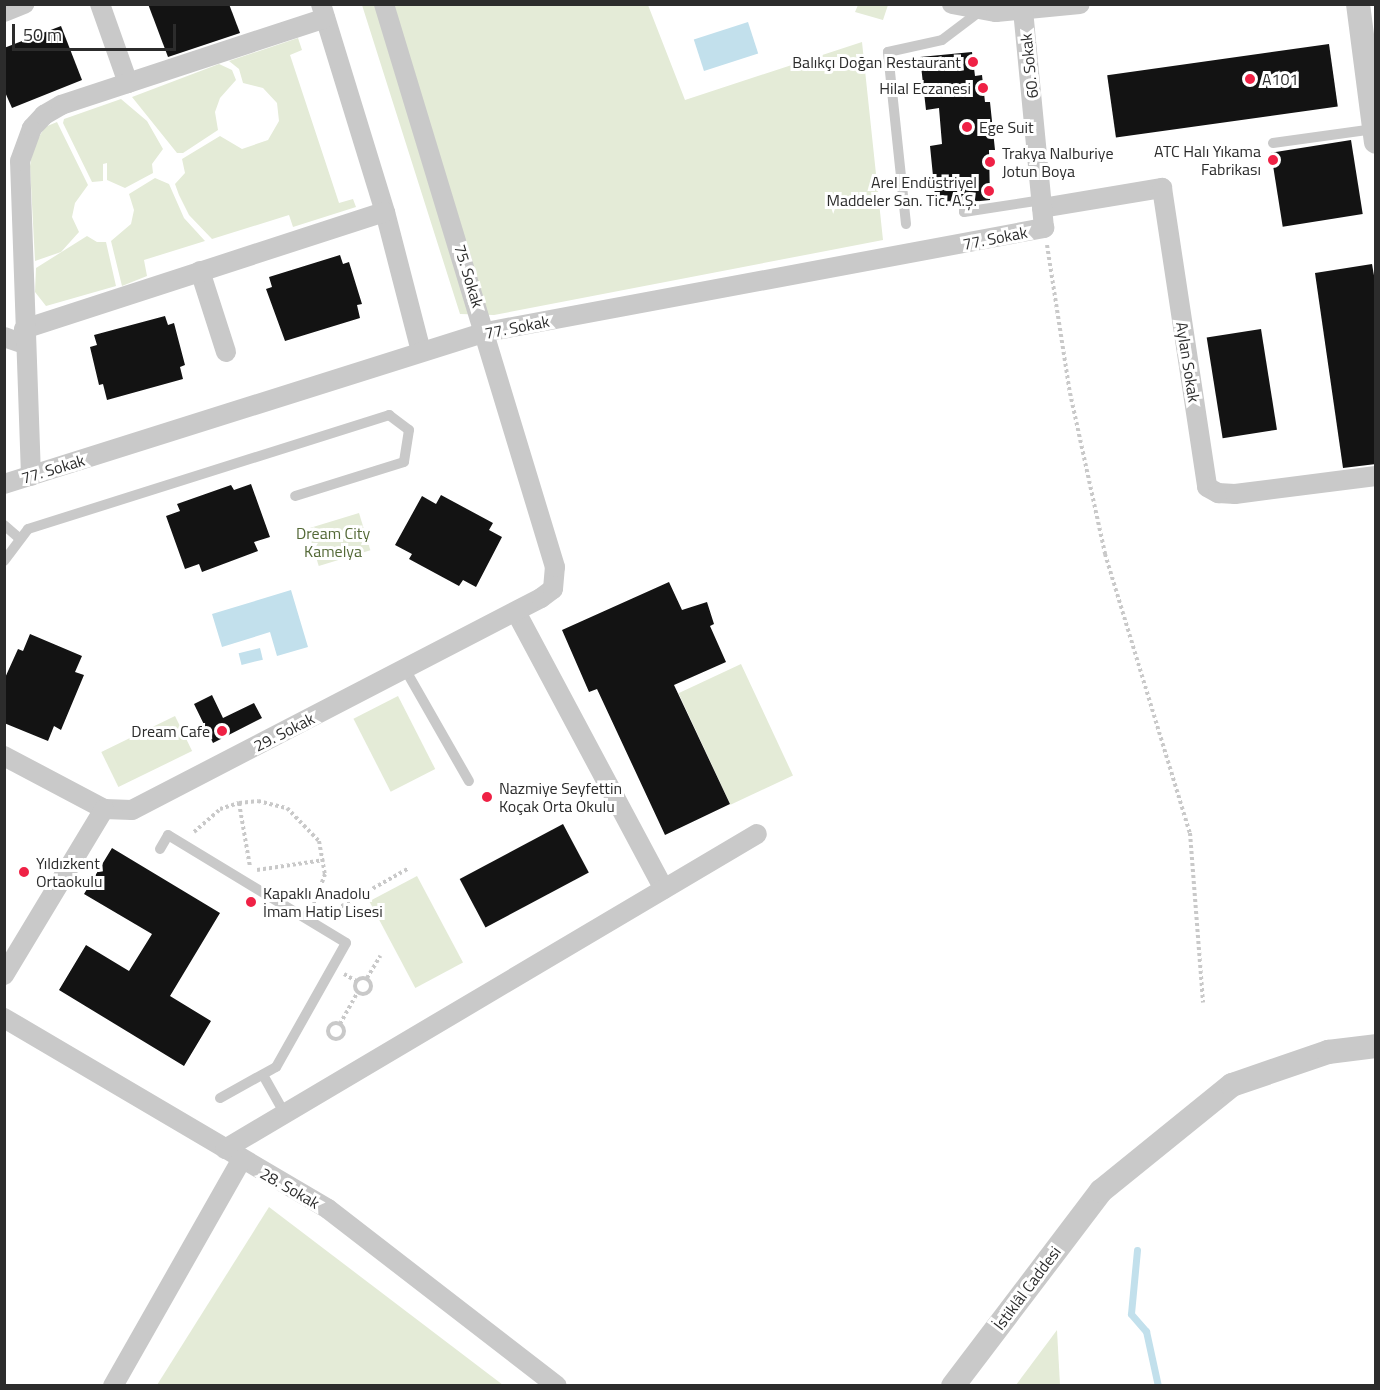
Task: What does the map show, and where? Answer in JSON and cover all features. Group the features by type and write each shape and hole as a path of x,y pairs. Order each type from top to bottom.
{"street":[{"path":"4,12 24,4"},
{"path":"100,4 128,83"},
{"name":"75. Sokak","path":"384,4 486,333 555,567 555,583"},
{"path":"952,4 980,12 1023,11 1080,4"},
{"path":"1358,4 1375,136"},
{"path":"31,476 24,337 20,161 26,139 38,120 52,109 323,11 385,212 421,351"},
{"name":"60. Sokak","path":"1023,11 1044,228"},
{"name":"Aylan Sokak","path":"1042,204 1162,188 1207,487 1218,493 1235,494 1376,476"},
{"path":"4,337 24,337 200,271 385,212"},
{"name":"77. Sokak","path":"4,484 421,351 486,333 1044,228"},
{"path":"200,271 226,352"},
{"name":"29. Sokak","path":"4,756 104,808 132,810 516,612 547,594 555,583"},
{"path":"516,612 664,889"},
{"path":"4,975 104,808"},
{"path":"113,1386 234,1154 285,1114 757,834"},
{"name":"28. Sokak","path":"4,1018 328,1209 557,1386"},
{"name":"İstiklâl Caddesi","path":"953,1386 1101,1191 1232,1085 1328,1052 1376,1046"}],"lane":[{"path":"906,224 888,52 942,40 980,12"},
{"path":"1273,143 1375,136"},
{"path":"964,202 964,212 1042,204"},
{"path":"4,561 28,529 389,415 409,430 404,462 295,496"},
{"path":"4,525 20,539"},
{"path":"405,669 469,781"},
{"path":"160,849 168,835 346,943 276,1068 220,1098"},
{"path":"263,1075 285,1114"}],"path":[{"path":"1044,228 1070,393 1105,554 1190,833 1203,1003"},
{"path":"186,846 207,818 239,803 265,802 287,808 309,826 319,841 324,860 325,874 310,921"},
{"path":"239,803 251,870"},
{"path":"231,873 324,860"},
{"path":"310,921 409,868"},
{"path":"340,1024 357,992 356,981 367,978 380,956"},
{"path":"357,992 369,992 371,986 367,978"},
{"path":"340,1024 344,1028 342,1037 330,1037 329,1026 340,1024"}],"green space":[{"path":"858,4 888,5 883,20 855,12"},
{"path":"362,5 648,5 685,100 862,42 883,240 494,315 460,314"},
{"path":"298,38 302,50 290,55 339,203 353,199 356,207 293,227 289,215 212,239 189,215 179,195 175,184 185,173 182,159 220,136 242,149 268,140 279,121 277,103 263,88 243,83 239,69 229,61"},
{"path":"219,64 232,70 236,80 220,98 215,112 218,130 183,153 177,153 132,97"},
{"path":"121,99 147,121 163,149 152,164 153,173 125,188 107,180 107,163 103,164 103,181 92,182 63,123 64,119"},
{"path":"57,122 88,185 75,203 72,217 79,232 61,252 35,261 30,166 33,147 45,127"},
{"path":"155,178 169,184 184,218 205,241 144,260 147,276 122,286 111,241 131,224 134,210 129,194"},
{"path":"87,236 97,242 106,242 116,286 46,306 35,292 36,268"},
{"name":"Dream City Kamelya","path":"359,513 370,550 319,566 307,529"},
{"path":"741,664 793,775 730,805 678,693"},
{"path":"398,696 435,769 391,792 353,719"},
{"path":"175,716 192,751 118,787 101,752"},
{"path":"417,876 463,963 415,988 369,901"},
{"path":"269,1207 503,1385 157,1385"},
{"path":"1057,1330 1060,1385 1016,1385"}],"water":[{"path":"748,22 758,53 704,71 694,40"},
{"path":"291,590 308,647 277,656 270,632 222,647 212,614"},
{"path":"260,648 263,660 242,665 239,653"}],"building":[{"path":"148,4 229,4 240,33 168,57"},
{"path":"61,26 82,80 12,108 4,90 4,48"},
{"path":"1329,44 1338,106 1116,138 1107,75"},
{"name":"Ege Suit","path":"972,52 975,76 982,75 985,102 990,102 995,150 989,150 990,200 971,202 963,195 957,203 936,206 930,146 942,144 939,108 926,110 920,57"},
{"path":"1351,140 1363,214 1283,227 1271,153"},
{"path":"340,255 343,264 349,262 362,304 357,305 360,318 285,341 266,289 272,287 269,277"},
{"path":"1372,264 1376,287 1376,464 1343,468 1315,273"},
{"path":"165,316 168,325 174,323 185,365 180,367 183,379 107,400 103,384 99,385 90,347 97,345 94,335"},
{"path":"1261,329 1277,430 1223,438 1207,338"},
{"path":"251,484 270,537 254,542 258,551 202,572 199,564 185,569 166,516 180,511 177,504 231,485 234,490"},
{"path":"441,495 493,523 489,530 502,537 476,587 463,580 459,586 409,559 412,554 395,545 422,496 436,504"},
{"path":"669,582 682,610 707,602 714,624 710,626 726,662 674,685 730,804 665,835 597,689 589,692 562,630"},
{"path":"30,634 82,656 75,672 84,675 61,730 54,726 48,741 4,723 4,680 18,649 23,651"},
{"name":"Dream Cafe","path":"212,695 223,718 254,703 262,718 213,743 194,704"},
{"path":"563,824 589,873 486,927 460,879"},
{"path":"112,848 220,913 170,996 211,1021 184,1066 59,990 86,945 129,971 152,934 84,894"}],"waterway":[{"path":"1137,1250 1131,1314 1146,1331 1158,1386"}],"place":[{"name":"Balıkçı Doğan Restaurant","path":"973,62"},
{"name":"A101","path":"1250,79"},
{"name":"Hilal Eczanesi","path":"983,88"},
{"name":"Ege Suit","path":"967,127"},
{"name":"ATC Halı Yıkama Fabrikası","path":"1273,160"},
{"name":"Trakya Nalburiye Jotun Boya","path":"990,162"},
{"name":"Arel Endüstriyel Maddeler San. Tic. A.Ş.","path":"989,191"},
{"name":"Dream Cafe","path":"222,731"},
{"name":"Nazmiye Seyfettin Koçak Orta Okulu","path":"487,797"},
{"name":"Yıldızkent Ortaokulu","path":"24,872"},
{"name":"Kapaklı Anadolu İmam Hatip Lisesi","path":"251,902"}]}
